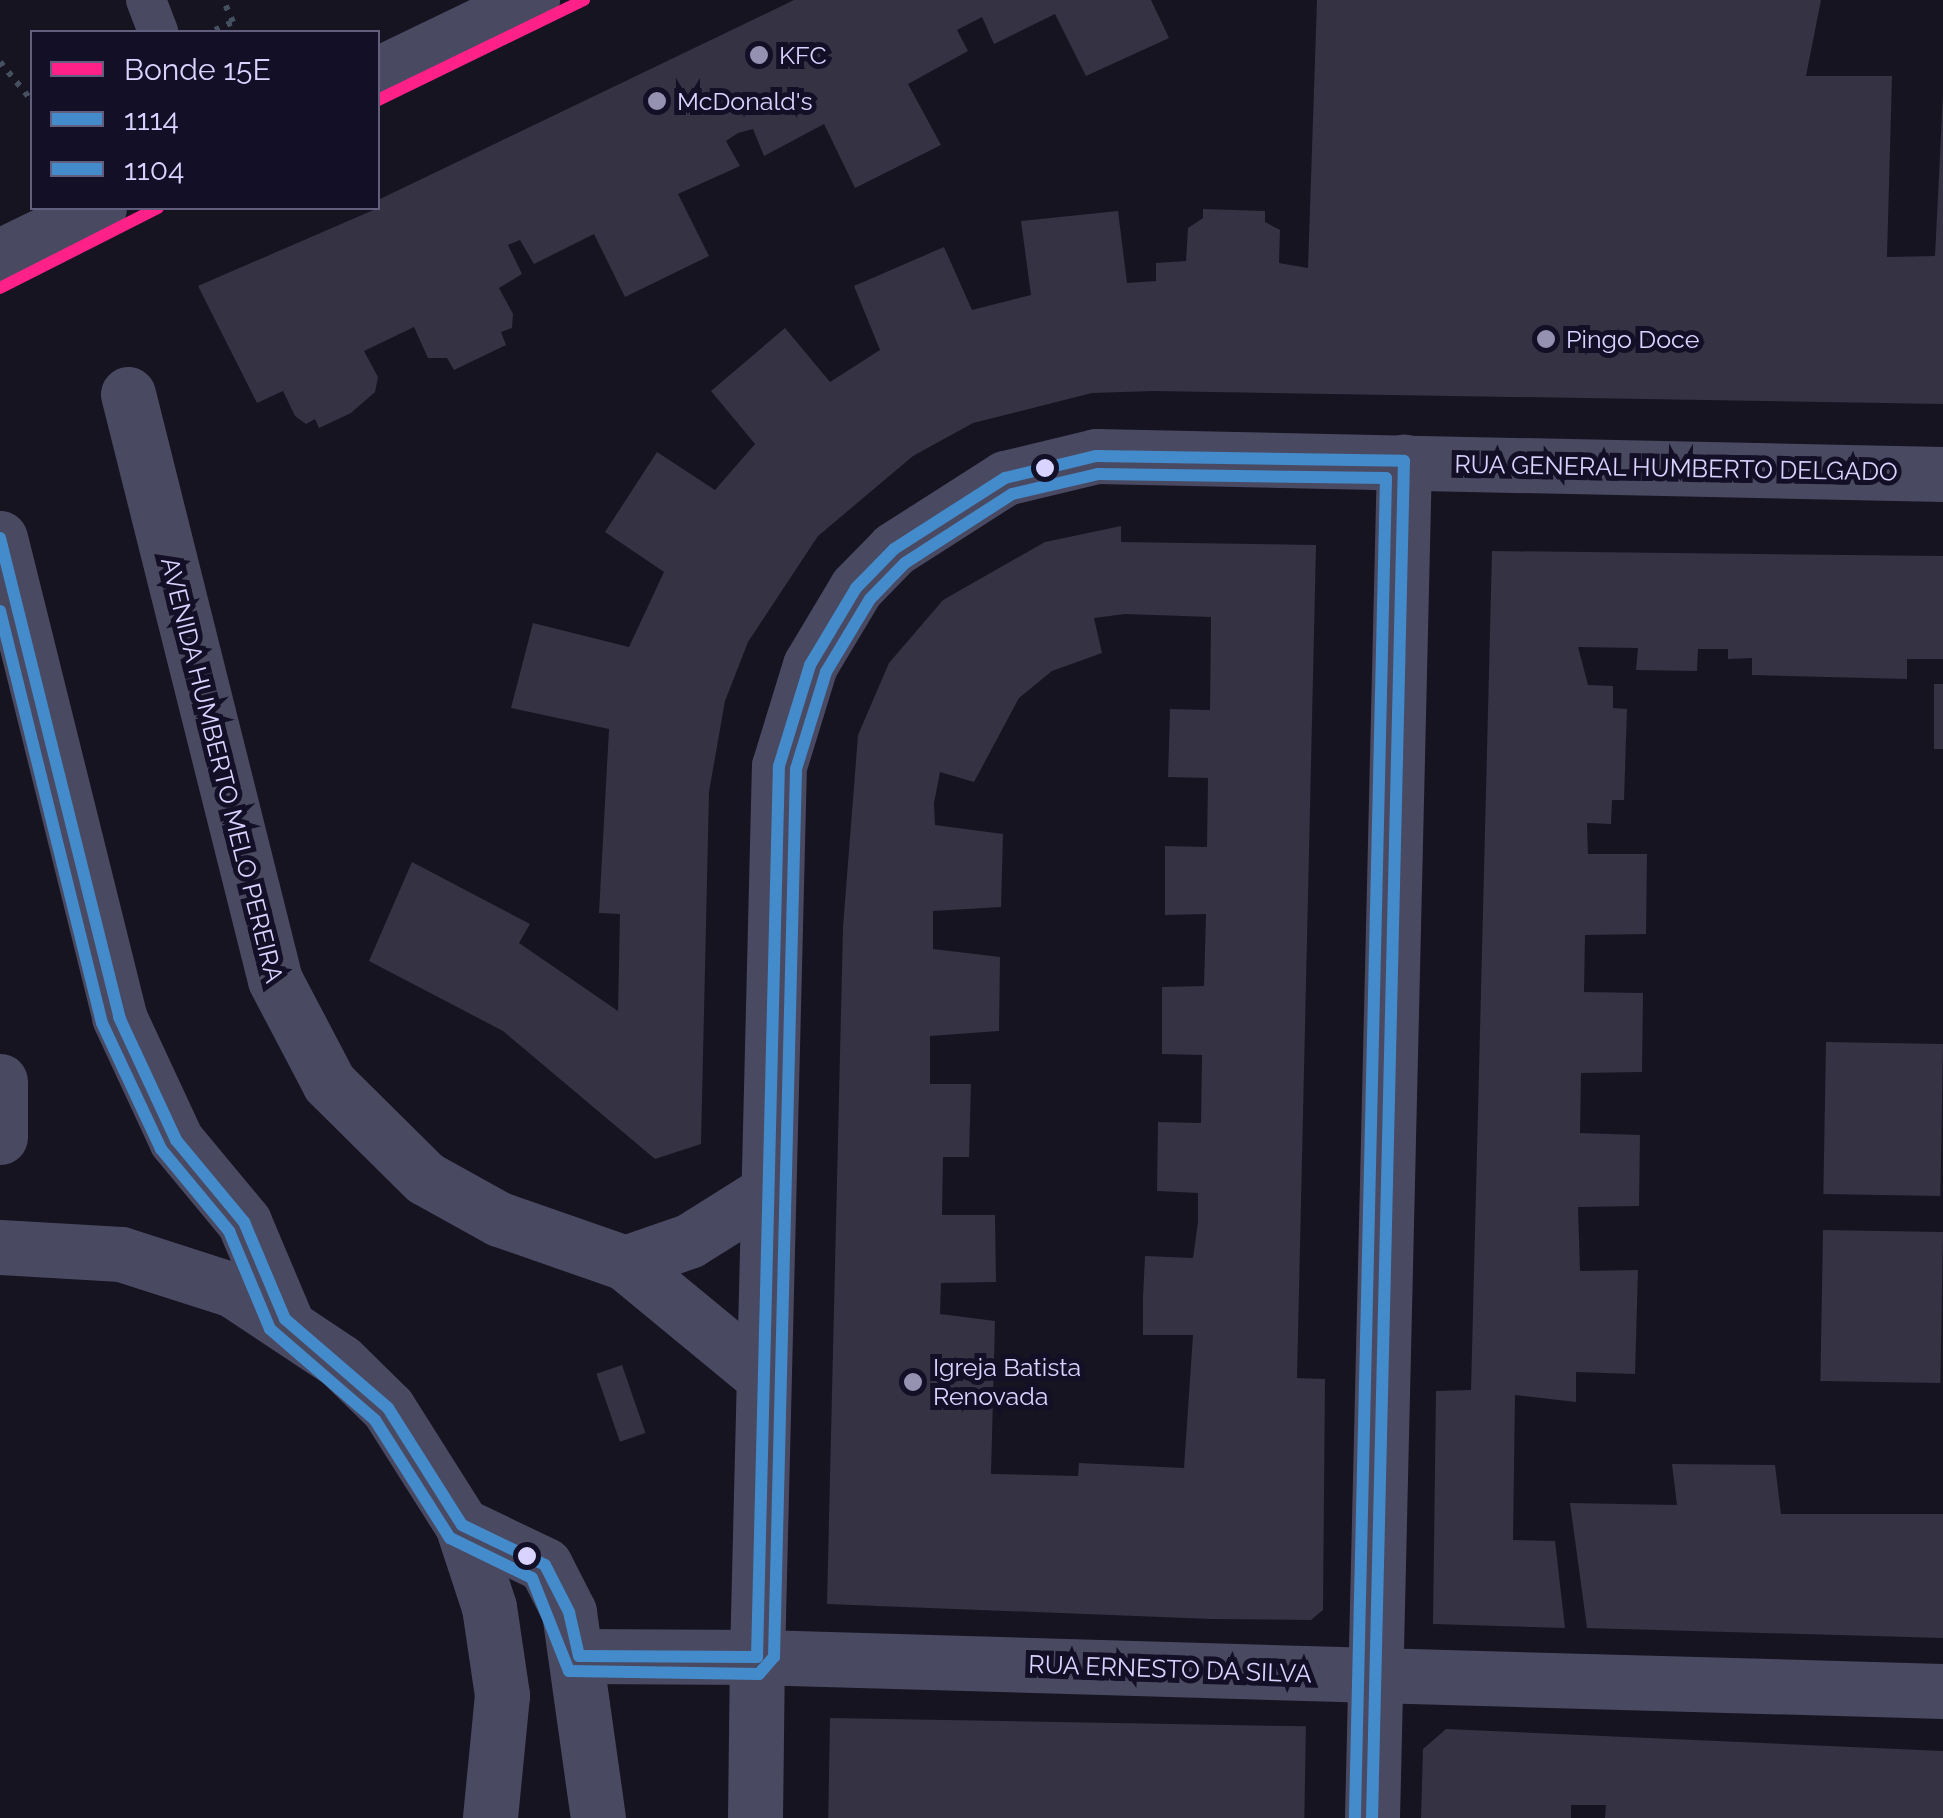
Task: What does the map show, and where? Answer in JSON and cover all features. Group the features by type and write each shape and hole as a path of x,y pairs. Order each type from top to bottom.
{"street":[{"path":"380,73 532,0"},
{"path":"0,256 95,210"},
{"name":"AVENIDA HUMBERTO MELO PEREIRA","path":"128,394 270,961 292,1022 356,1115 426,1178 499,1220 625,1263"},
{"path":"1372,1818 1404,461"},
{"name":"RUA GENERAL HUMBERTO DELGADO","path":"755,1818 762,1376 780,766 810,666 856,588 956,505 1005,478 1064,462 1404,461 1943,474"},
{"path":"0,538 119,1017 176,1140 244,1222 284,1319"},
{"path":"0,1081 0,1137"},
{"path":"625,1263 674,1249 767,1192"},
{"path":"0,1246 62,1246 178,1268 284,1319 388,1408 462,1525 490,1608 502,1695 490,1818"},
{"path":"625,1263 762,1376"},
{"path":"462,1525 545,1566 569,1612 579,1656 598,1818"},
{"name":"RUA ERNESTO DA SILVA","path":"579,1656 757,1657 1943,1691"}],"lane":[{"path":"146,0 157,30"}],"path":[{"path":"215,30 233,22 222,0"},
{"path":"0,62 30,100"}],"building":[{"path":"794,0 1151,0 1169,38 1086,76 1055,14 994,44 982,17 957,30 968,51 908,84 941,145 855,188 824,124 764,156 753,129 738,133 726,141 740,166 678,194 709,256 625,297 594,234 534,264 520,240 508,245 522,274 499,288 513,314 512,328 501,332 506,345 454,370 447,358 428,358 414,327 364,351 378,377 375,392 351,413 319,428 315,419 306,424 295,416 283,391 257,403 198,286 380,210 380,199"},
{"path":"1317,0 1821,0 1806,76 1892,76 1887,257 1935,256 1943,94 1943,404 1153,391 1092,393 973,423 913,456 818,536 748,642 725,701 709,792 701,1144 655,1159 503,1031 369,961 412,862 530,924 519,943 618,1011 620,914 599,913 609,729 511,708 533,623 629,647 664,572 605,532 657,452 715,490 755,444 711,391 785,328 830,382 880,350 854,286 944,247 972,310 1031,295 1021,221 1118,211 1127,283 1156,281 1156,263 1186,261 1188,228 1203,218 1203,209 1265,211 1265,222 1280,230 1279,263 1308,268"},
{"path":"1121,526 1121,542 1316,545 1297,1378 1325,1379 1323,1610 1311,1620 827,1604 843,927 858,735 889,663 943,600 1045,542","holes":["1125,614 1211,617 1210,710 1170,709 1168,777 1208,778 1207,847 1165,846 1165,915 1206,914 1204,986 1162,987 1162,1054 1202,1055 1201,1123 1158,1122 1157,1191 1198,1193 1198,1222 1193,1258 1145,1256 1143,1297 1143,1335 1193,1335 1184,1468 1079,1463 1078,1476 991,1474 995,1321 940,1314 941,1283 996,1282 995,1215 942,1215 943,1157 969,1157 971,1084 930,1084 930,1036 999,1031 1000,957 933,949 933,911 1001,907 1003,834 935,825 934,803 940,772 974,782 1019,698 1052,671 1102,653 1094,618"]},
{"path":"1492,551 1943,556 1943,659 1907,659 1907,679 1752,675 1752,658 1728,659 1728,649 1698,649 1697,671 1636,670 1638,648 1578,647 1588,685 1613,686 1613,708 1627,709 1624,800 1612,800 1611,824 1587,823 1588,854 1647,854 1646,934 1585,935 1584,992 1643,993 1642,1072 1581,1073 1580,1133 1640,1135 1639,1206 1578,1207 1580,1271 1638,1270 1635,1374 1576,1372 1576,1402 1515,1395 1513,1540 1555,1541 1565,1628 1433,1624 1436,1391 1471,1390"},
{"path":"1934,684 1943,684 1943,749 1934,749"},
{"path":"1826,1042 1943,1044 1940,1196 1823,1194"},
{"path":"1823,1230 1943,1232 1940,1383 1820,1381"},
{"path":"622,1365 645,1433 620,1442 596,1374"},
{"path":"1672,1464 1775,1465 1781,1514 1943,1514 1943,1638 1587,1628 1570,1503 1677,1505"},
{"path":"830,1718 1306,1726 1304,1818 828,1818"},
{"path":"1446,1729 1943,1751 1943,1818 1605,1818 1606,1805 1571,1805 1571,1818 1421,1818 1423,1749"}],"tram line":[{"name":"15E","path":"380,99 584,0"},
{"name":"15E","path":"0,288 154,210"}],"transit line":[{"name":"1114","path":"0,538 119,1017 176,1140 244,1222 285,1319 388,1408 462,1525 545,1565 569,1612 579,1656 757,1657 779,766 810,665 856,588 894,549 1005,478 1096,456 1404,461 1372,1818"},
{"name":"1104","path":"0,611 102,1023 161,1149 229,1231 270,1329 375,1420 450,1538 532,1578 569,1671 759,1674 774,1657 796,769 826,672 870,599 905,563 1012,494 1098,474 1386,478 1355,1818"}],"place":[{"name":"KFC","path":"759,55"},
{"name":"McDonald's","path":"657,101"},
{"name":"Pingo Doce","path":"1546,339"},
{"name":"Igreja Batista Renovada","path":"913,1382"}]}
